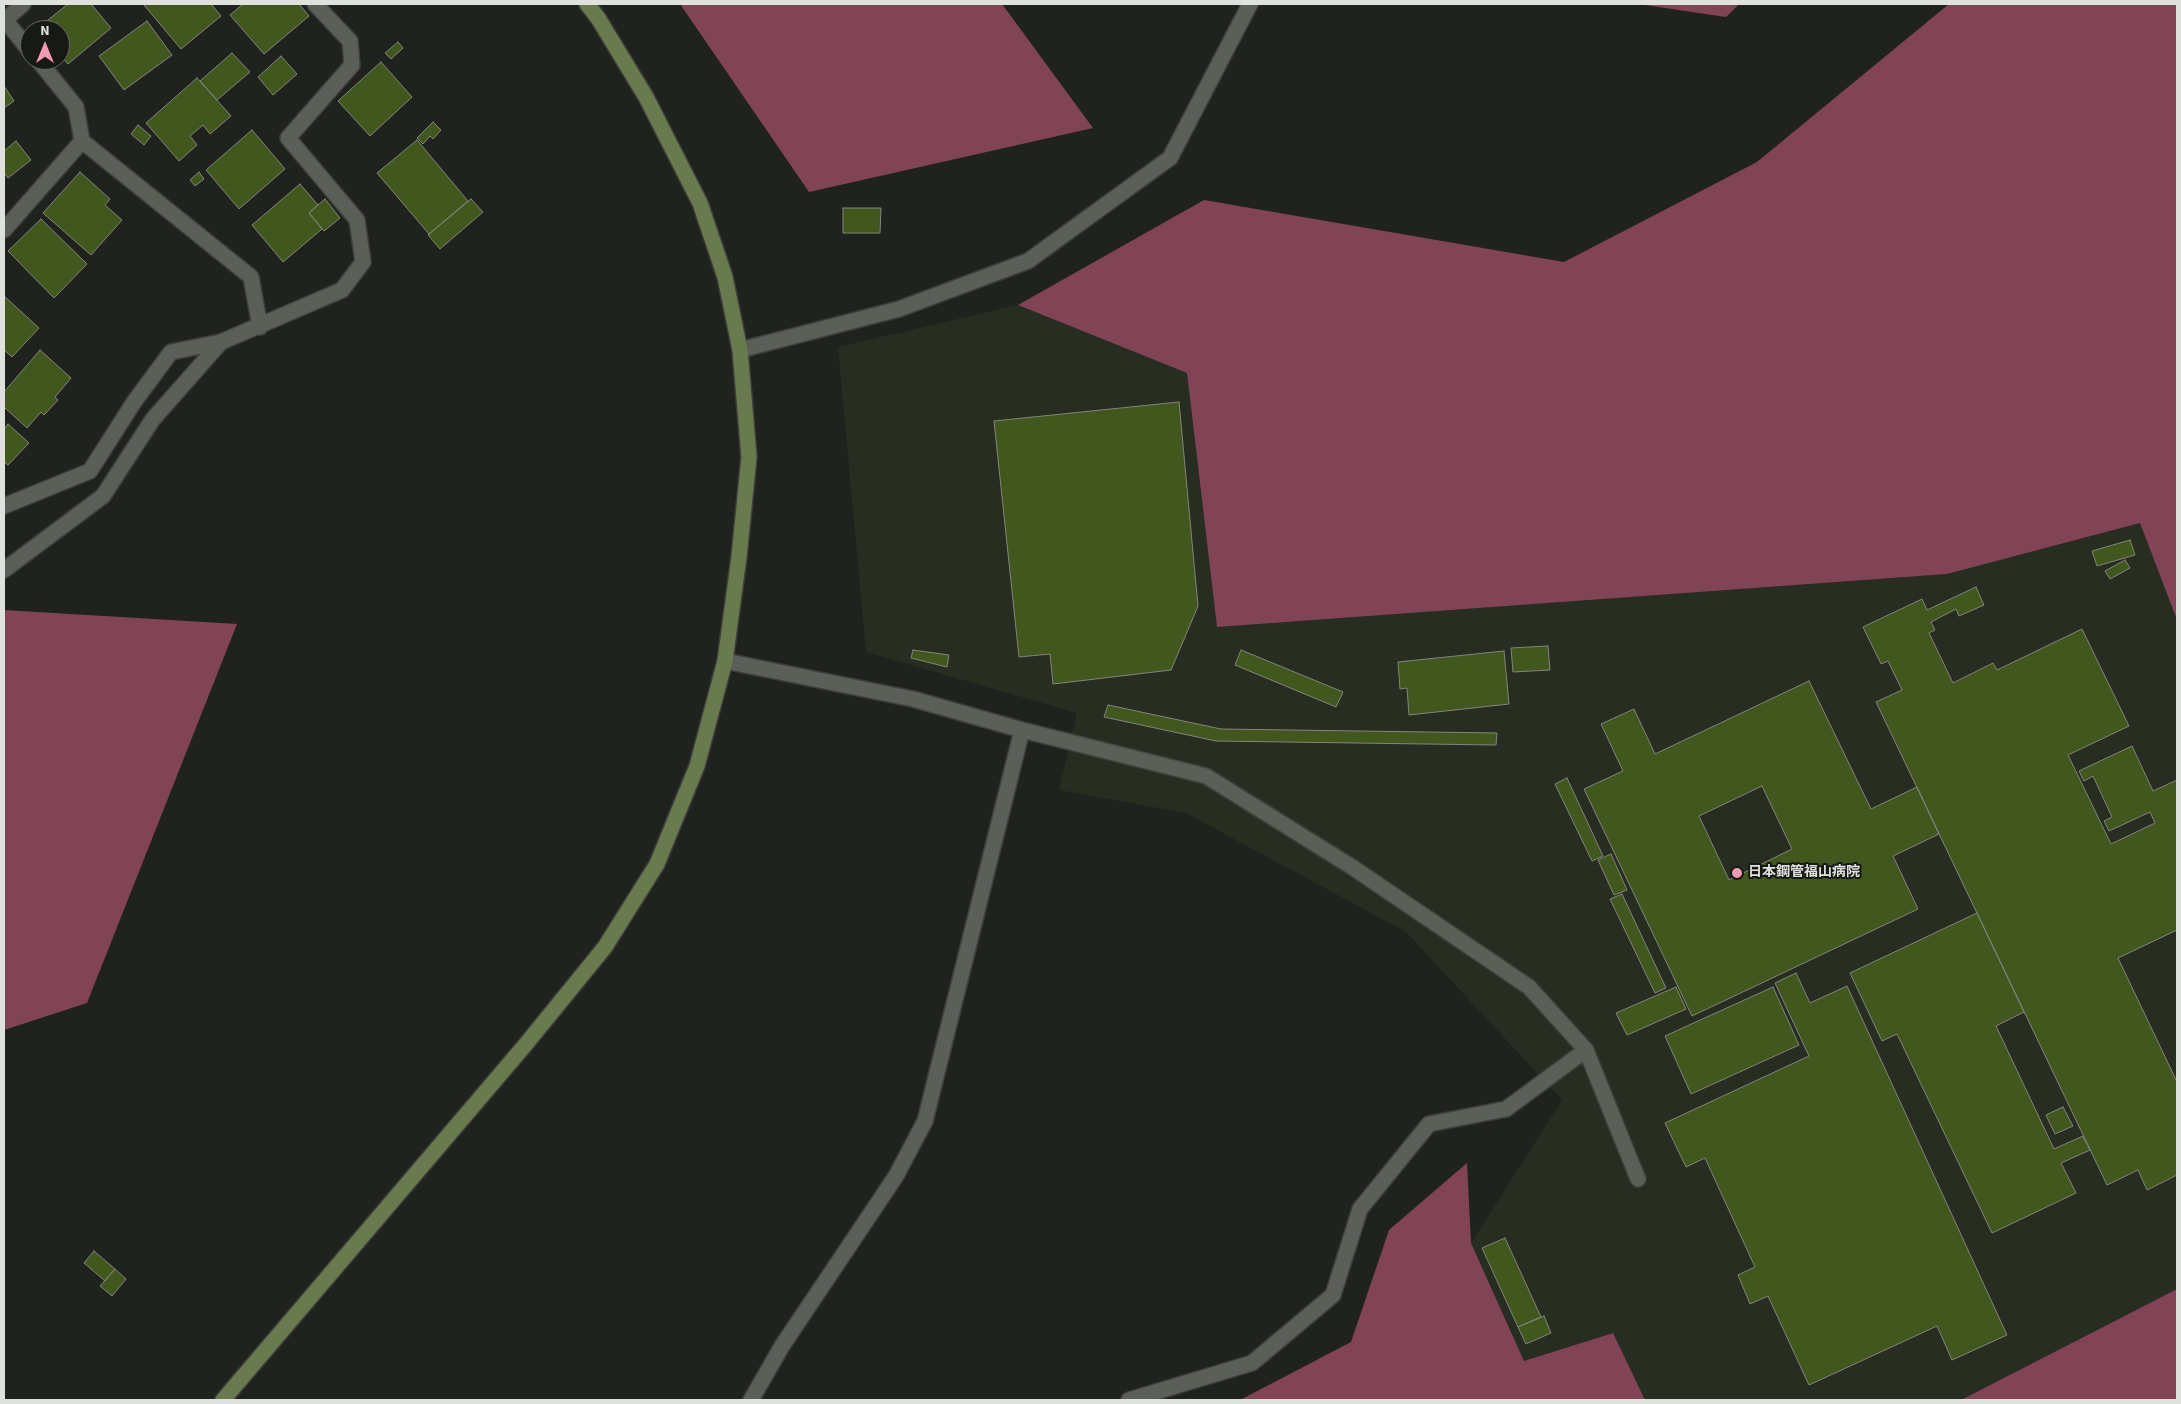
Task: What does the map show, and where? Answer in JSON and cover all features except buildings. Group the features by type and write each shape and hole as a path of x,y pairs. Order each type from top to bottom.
{"street":[{"path":"20,39 4,21 23,4"},
{"path":"4,506 90,471 134,402 170,352 221,342 260,327 342,290 363,262 357,220 288,138 352,65 350,41 315,4"},
{"path":"223,1400 520,1052 605,948 658,864 697,766 725,661 739,556 749,457 740,350 725,277 700,203 646,96 598,18 586,4"},
{"path":"740,350 899,309 1028,261 1170,158 1250,4"},
{"path":"46,70 76,107 82,141 251,277 260,327"},
{"path":"4,230 82,141"},
{"path":"4,570 103,496 153,419 221,342"},
{"path":"725,661 913,699 1022,730 1206,776 1352,867 1529,987 1586,1050 1638,1179"},
{"path":"751,1400 782,1346 896,1176 925,1120 1022,730"},
{"path":"1129,1400 1252,1362 1333,1295 1360,1209 1429,1124 1506,1110 1586,1050"}],"shaded area":[{"path":"680,4 1002,4 1093,128 809,192"},
{"path":"1638,4 1739,4 1726,17"},
{"path":"1949,4 2177,4 2177,620 2140,523 1947,574 1217,627 1187,373 1018,305 1204,200 1564,262 1757,162"},
{"name":"日本鋼管福山病院","path":"1018,305 1187,373 1217,627 1947,574 2140,523 2177,620 2177,1289 1961,1400 1645,1400 1612,1333 1524,1361 1471,1243 1562,1100 1406,932 1186,813 1059,790 1077,713 866,652 838,347"},
{"path":"4,610 237,624 87,1003 4,1030"},
{"path":"1467,1163 1471,1243 1524,1361 1613,1333 1645,1400 1240,1400 1351,1342 1389,1230"},
{"path":"2177,1289 2177,1400 1961,1400"}],"place":[{"name":"日本鋼管福山病院","path":"1737,873"}]}
